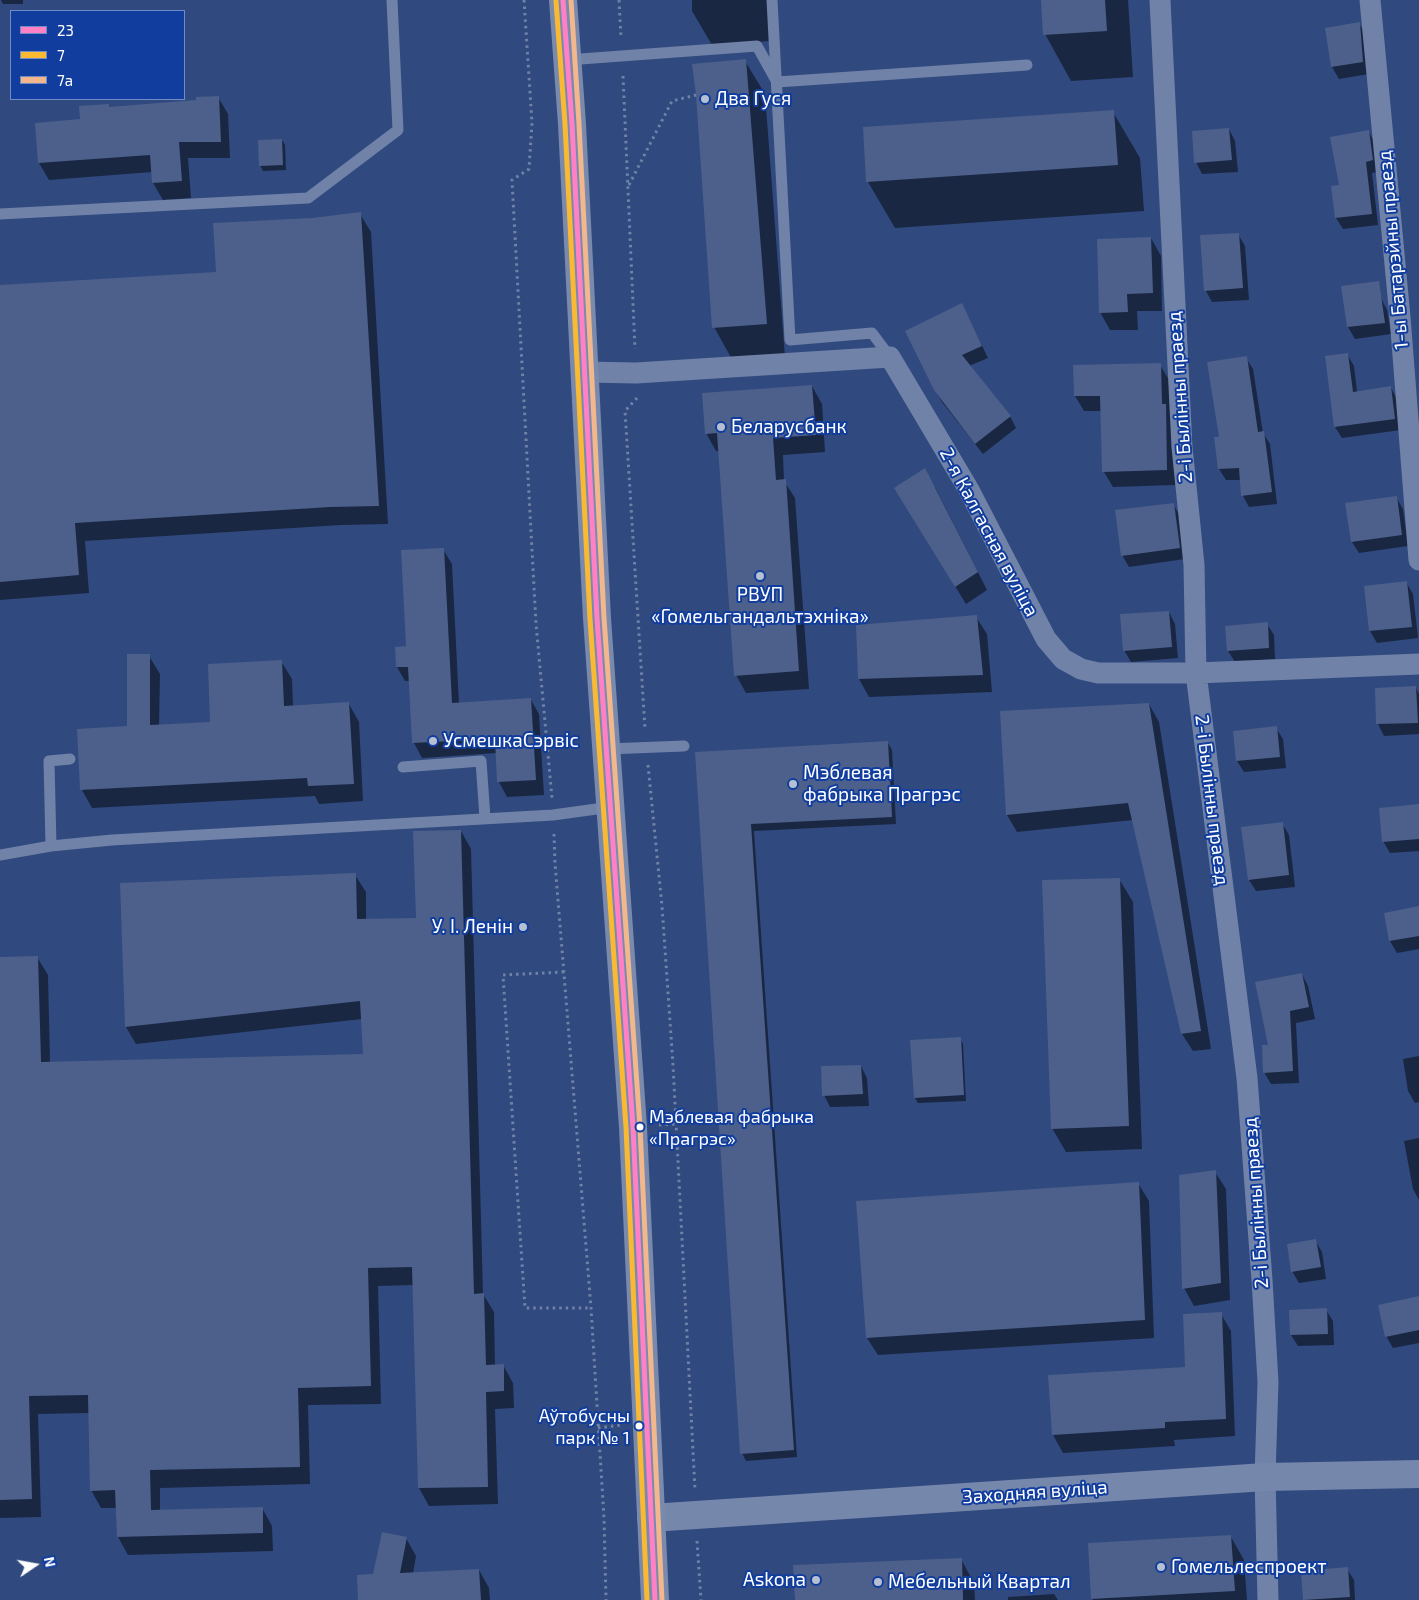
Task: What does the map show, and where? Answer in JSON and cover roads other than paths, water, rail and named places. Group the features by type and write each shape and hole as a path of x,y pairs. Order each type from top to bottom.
{"main road":[{"path":"563,0 572,124 597,618 633,1127 655,1600"}],"street":[{"name":"2-і Былінны праезд","path":"1160,0 1182,447 1194,565 1196,673 1247,1078 1268,1382 1265,1477 1268,1600"},
{"name":"1-ы Батарэйны праезд","path":"1370,0 1400,317 1419,560"},
{"name":"2-я Калгасная вуліца","path":"890,357 969,490 1046,638 1063,660 1081,669 1098,673 1196,673 1419,664"},
{"path":"585,372 636,373 890,357"},
{"name":"Заходняя вуліца","path":"651,1518 1265,1477 1419,1474"}],"lane":[{"path":"0,214 308,198 398,130 392,0"},
{"path":"772,0 790,340 872,333 890,357"},
{"path":"567,60 757,46 777,82"},
{"path":"777,82 1027,65"},
{"path":"607,749 684,746"},
{"path":"51,846 48,761 70,760"},
{"path":"403,767 481,761 485,818"},
{"path":"0,855 51,846 112,840 554,815 610,807"}],"place":[{"name":"Два Гуся","path":"705,99"},
{"name":"Беларусбанк","path":"721,427"},
{"name":"РВУП «Гомельгандальтэхніка»","path":"760,576"},
{"name":"УсмешкаСэрвіс","path":"433,741"},
{"name":"Мэблевая фабрыка Прагрэс","path":"793,784"},
{"name":"У. І. Ленін","path":"523,927"},
{"name":"Мэблевая фабрыка «Прагрэс»","path":"640,1127"},
{"name":"Аўтобусны парк № 1","path":"639,1426"},
{"name":"Гомельлеспроект","path":"1161,1567"},
{"name":"Askona","path":"816,1580"},
{"name":"Мебельный Квартал","path":"878,1582"}]}
